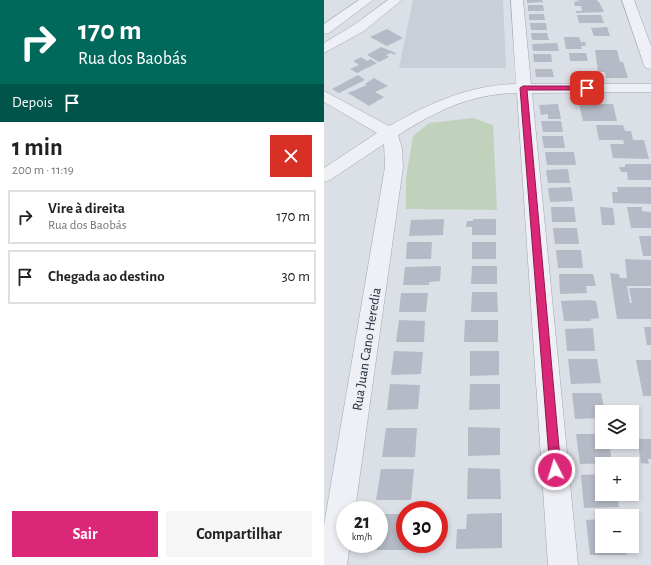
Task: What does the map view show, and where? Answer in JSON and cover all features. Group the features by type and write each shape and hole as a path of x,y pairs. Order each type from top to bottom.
{"street":[{"path":"324,30 344,18 367,0"},
{"path":"324,49 359,28 396,0"},
{"path":"517,0 563,565"},
{"path":"635,8 651,65"},
{"path":"324,18 344,18"},
{"path":"324,176 389,133 430,109 454,99 477,93 523,88 651,88"},
{"path":"324,96 389,133"},
{"name":"Rua Juan Cano Heredia","path":"332,565 394,167 394,149 389,133"}],"shaded area":[{"path":"413,0 503,0 506,68 399,68"}],"green space":[{"path":"473,118 493,125 497,210 406,209 406,178 413,136 429,123"}],"building":[{"path":"527,0 542,0 543,2 527,3"},
{"path":"575,0 597,0 604,12 576,13 576,11 582,11 581,6 575,6 574,2 580,1"},
{"path":"528,5 543,5 544,11 528,11"},
{"path":"529,14 544,14 545,20 529,20"},
{"path":"577,15 601,15 604,23 579,23"},
{"path":"530,23 546,23 547,30 531,30"},
{"path":"607,27 610,36 594,36 591,28"},
{"path":"387,29 403,38 387,46 370,37"},
{"path":"531,33 547,33 549,40 532,40"},
{"path":"564,37 579,37 581,42 585,42 586,46 581,46 582,49 566,49"},
{"path":"557,43 559,51 533,51 532,44"},
{"path":"381,47 396,53 394,55 391,53 386,55 389,57 379,62 367,55"},
{"path":"595,50 617,50 620,62 623,62 628,78 606,78 605,72 598,72"},
{"path":"569,53 586,53 588,61 570,61"},
{"path":"533,54 551,54 552,62 534,62"},
{"path":"361,57 367,61 370,59 377,63 357,73 350,69 359,65 353,61"},
{"path":"535,69 552,69 554,77 536,77"},
{"path":"358,75 365,80 339,93 332,89"},
{"path":"374,78 388,86 375,92 384,97 369,106 348,93 367,85 365,84"},
{"path":"558,104 561,119 548,119 548,114 541,115 539,105"},
{"path":"579,104 613,104 617,121 583,121"},
{"path":"541,121 561,121 563,132 543,132"},
{"path":"596,125 623,125 625,131 631,131 633,140 644,140 649,159 613,158 610,144 624,144 623,140 599,140"},
{"path":"542,136 563,136 565,148 544,148"},
{"path":"545,152 574,152 576,165 547,165"},
{"path":"625,164 651,164 651,180 628,180 627,172 621,172 619,167 625,167"},
{"path":"568,169 570,183 548,183 546,170"},
{"path":"571,187 573,201 550,202 548,188"},
{"path":"617,187 651,187 651,204 613,203 612,192 618,192"},
{"path":"551,207 574,207 576,222 552,222"},
{"path":"600,207 613,208 615,225 602,225"},
{"path":"627,207 642,207 642,211 651,212 651,228 631,228"},
{"path":"444,219 443,235 409,236 411,220"},
{"path":"473,219 496,219 496,235 472,235 472,227 466,227 467,221 473,221"},
{"path":"553,228 577,228 579,244 555,244"},
{"path":"639,236 651,236 651,256 643,256"},
{"path":"407,242 432,242 431,259 406,259"},
{"path":"472,242 496,242 496,259 472,259"},
{"path":"556,250 581,250 583,268 558,268"},
{"path":"625,259 651,260 651,286 627,286 630,303 632,303 629,288 651,288 651,319 617,319 610,273 619,274 620,278 627,278"},
{"path":"441,266 440,281 429,282 429,285 403,285 405,267"},
{"path":"472,266 497,266 497,284 471,284"},
{"path":"559,274 593,274 596,286 586,286 587,293 560,294"},
{"path":"472,292 497,292 498,312 471,312"},
{"path":"401,293 428,293 426,312 399,312"},
{"path":"561,301 596,301 599,318 591,319 591,321 564,321"},
{"path":"399,320 425,321 424,342 396,342"},
{"path":"465,320 498,320 498,342 464,342"},
{"path":"644,327 651,327 651,345 647,345"},
{"path":"593,328 595,351 567,351 565,329"},
{"path":"394,351 423,352 421,374 391,375"},
{"path":"470,351 499,351 499,375 470,376"},
{"path":"568,359 597,359 601,383 571,384"},
{"path":"636,360 651,360 651,396 643,396"},
{"path":"390,384 420,385 418,409 387,410"},
{"path":"470,384 500,384 500,409 469,410"},
{"path":"572,393 601,393 604,405 595,405 595,418 575,419"},
{"path":"468,427 500,428 500,455 468,456"},
{"path":"386,428 417,428 415,457 382,457"},
{"path":"576,434 595,434 595,449 610,449 611,457 595,457 595,464 580,464"},
{"path":"639,439 651,439 651,459 648,459 649,464 641,463"},
{"path":"468,468 500,469 501,499 467,499"},
{"path":"381,469 414,469 411,500 376,500"},
{"path":"595,474 595,501 618,501 619,507 584,508 581,475"},
{"path":"502,513 502,548 456,549 457,529 466,529 467,514"},
{"path":"388,514 396,514 396,550 388,550"},
{"path":"595,519 595,553 627,553 627,555 590,555 586,520"}],"route":[{"path":"555,470 523,88 587,88"}]}
